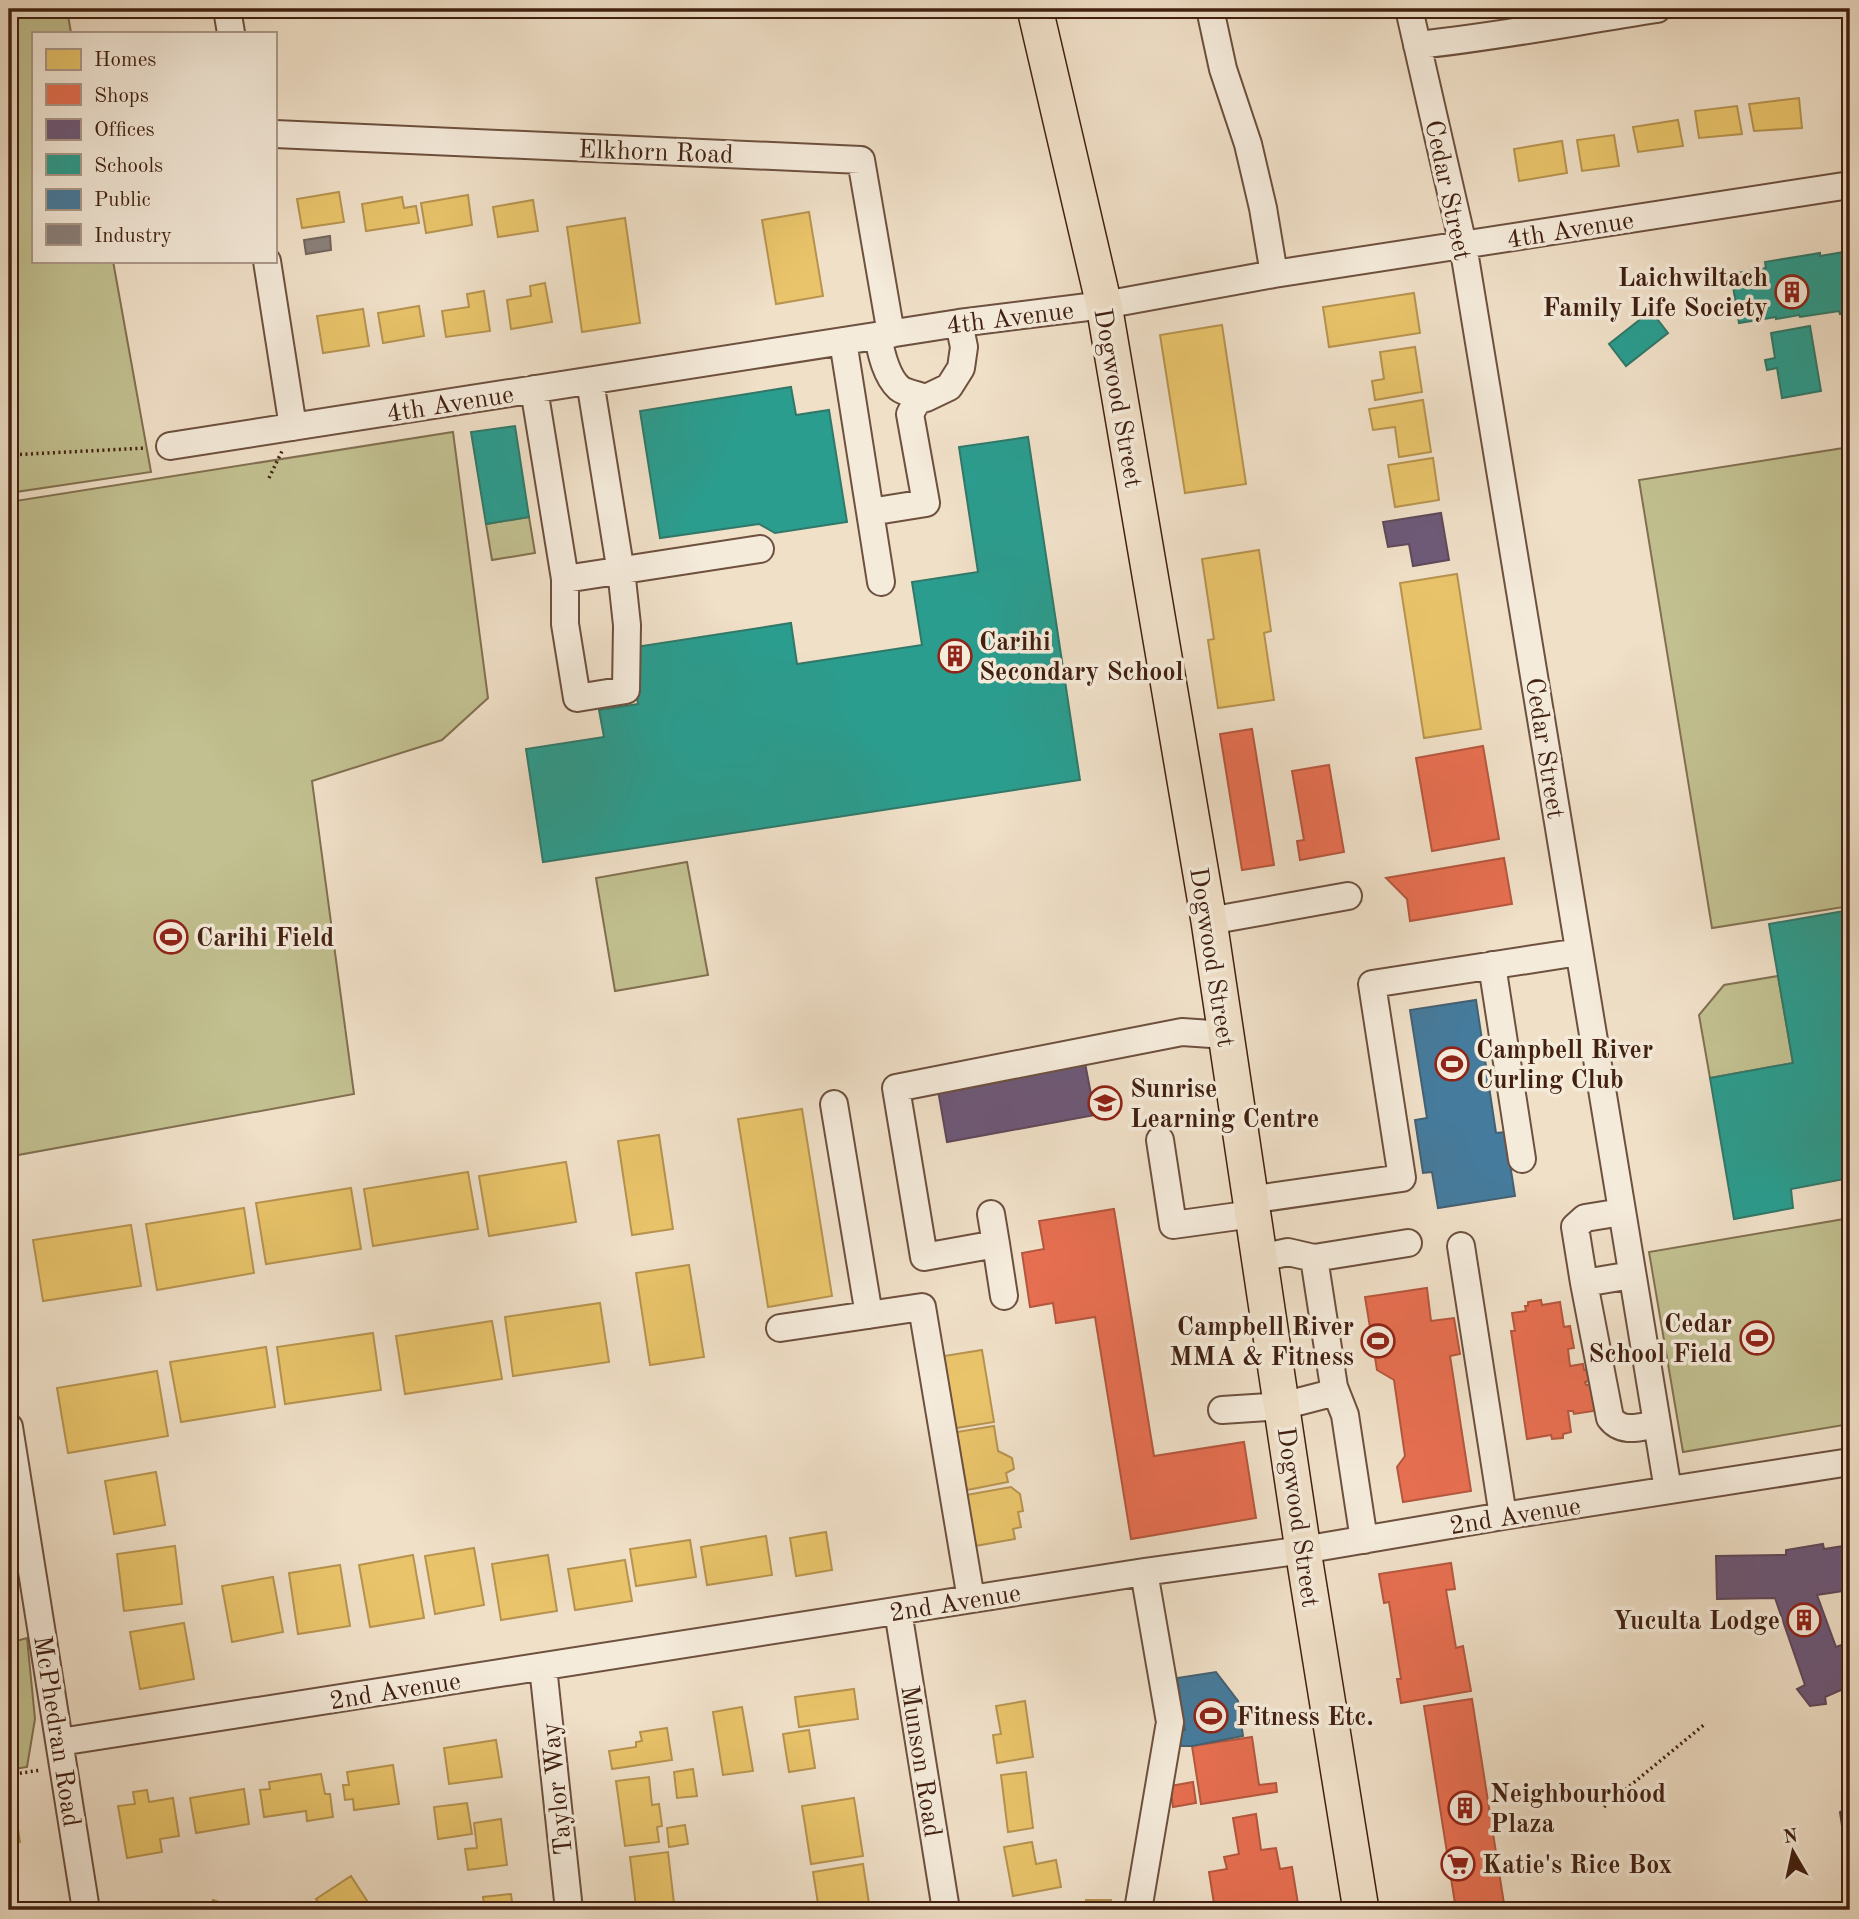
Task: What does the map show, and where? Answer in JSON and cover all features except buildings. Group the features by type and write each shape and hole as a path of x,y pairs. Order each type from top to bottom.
{"main road":[{"name":"Dogwood Street","path":"1035,9 1104,305 1209,921 1303,1550 1361,1910"}],"street":[{"path":"227,9 231,32"},
{"path":"1210,9 1223,69 1248,144 1263,208 1274,274"},
{"name":"Cedar Street","path":"1409,9 1463,245 1668,1490"},
{"path":"1417,45 1516,33 1657,9"},
{"name":"Elkhorn Road","path":"276,134 861,160 884,335"},
{"name":"4th Avenue","path":"170,446 959,323 1104,305 1274,274 1850,185"},
{"path":"267,262 293,427"},
{"path":"870,512 926,503 910,414 917,401 949,387 961,368 964,347 959,323"},
{"path":"884,335 881,355 889,374 900,390 926,398"},
{"path":"843,341 881,582"},
{"path":"534,389 565,579 565,624 577,698 626,690 627,625 590,380"},
{"path":"565,579 761,549"},
{"path":"1209,921 1348,896"},
{"path":"1160,1140 1172,1225 1402,1178 1372,984 1579,952"},
{"path":"1492,965 1522,1159"},
{"path":"996,1244 924,1257 896,1088 1182,1032 1226,1035"},
{"path":"834,1104 869,1315"},
{"path":"1622,1212 1585,1218 1575,1227 1584,1283 1610,1418 1615,1425 1627,1429 1657,1424"},
{"path":"991,1213 1004,1296"},
{"path":"1260,1258 1288,1252 1314,1258 1408,1243"},
{"path":"1461,1246 1503,1516"},
{"path":"1314,1258 1334,1387 1345,1415 1364,1539"},
{"path":"1584,1283 1632,1275"},
{"path":"780,1328 922,1307 971,1599"},
{"path":"1222,1410 1282,1406 1336,1392"},
{"name":"McPhedran Road","path":"9,1427 86,1910"},
{"name":"2nd Avenue","path":"62,1754 543,1667 1144,1572 1303,1550 1850,1462"},
{"path":"1138,1910 1170,1722 1144,1572"},
{"name":"Munson Road","path":"898,1611 946,1910"},
{"name":"Taylor Way","path":"543,1667 569,1910"}],"path":[{"path":"9,455 170,446"},
{"path":"1604,1807 1705,1724"},
{"path":"9,1776 62,1754"}],"shaded area":[{"path":"9,9 67,9 71,32 32,32 32,262 113,262 151,472 9,493"},
{"name":"Carihi Field","path":"453,432 488,698 442,740 312,781 354,1094 18,1155 9,1096 9,502"},
{"path":"1850,447 1850,906 1712,928 1639,480"},
{"path":"529,517 535,553 492,560 486,524"},
{"path":"687,862 708,975 615,991 596,878"},
{"path":"1778,976 1793,1063 1710,1078 1699,1015 1724,985"},
{"name":"Cedar School Field","path":"1850,1218 1850,1424 1683,1452 1649,1252"},
{"path":"27,1638 35,1719 27,1767 9,1770 9,1643"}],"place":[{"name":"Laichwiltach Family Life Society","path":"1792,292"},
{"name":"Carihi Secondary School","path":"955,656"},
{"name":"Carihi Field","path":"171,937"},
{"name":"Campbell River Curling Club","path":"1452,1064"},
{"name":"Sunrise Learning Centre","path":"1105,1103"},
{"name":"Cedar School Field","path":"1757,1338"},
{"name":"Campbell River MMA & Fitness","path":"1378,1341"},
{"name":"Yuculta Lodge","path":"1804,1620"},
{"name":"Fitness Etc.","path":"1211,1716"},
{"name":"Neighbourhood Plaza","path":"1465,1808"},
{"name":"Katie's Rice Box","path":"1458,1864"}]}
